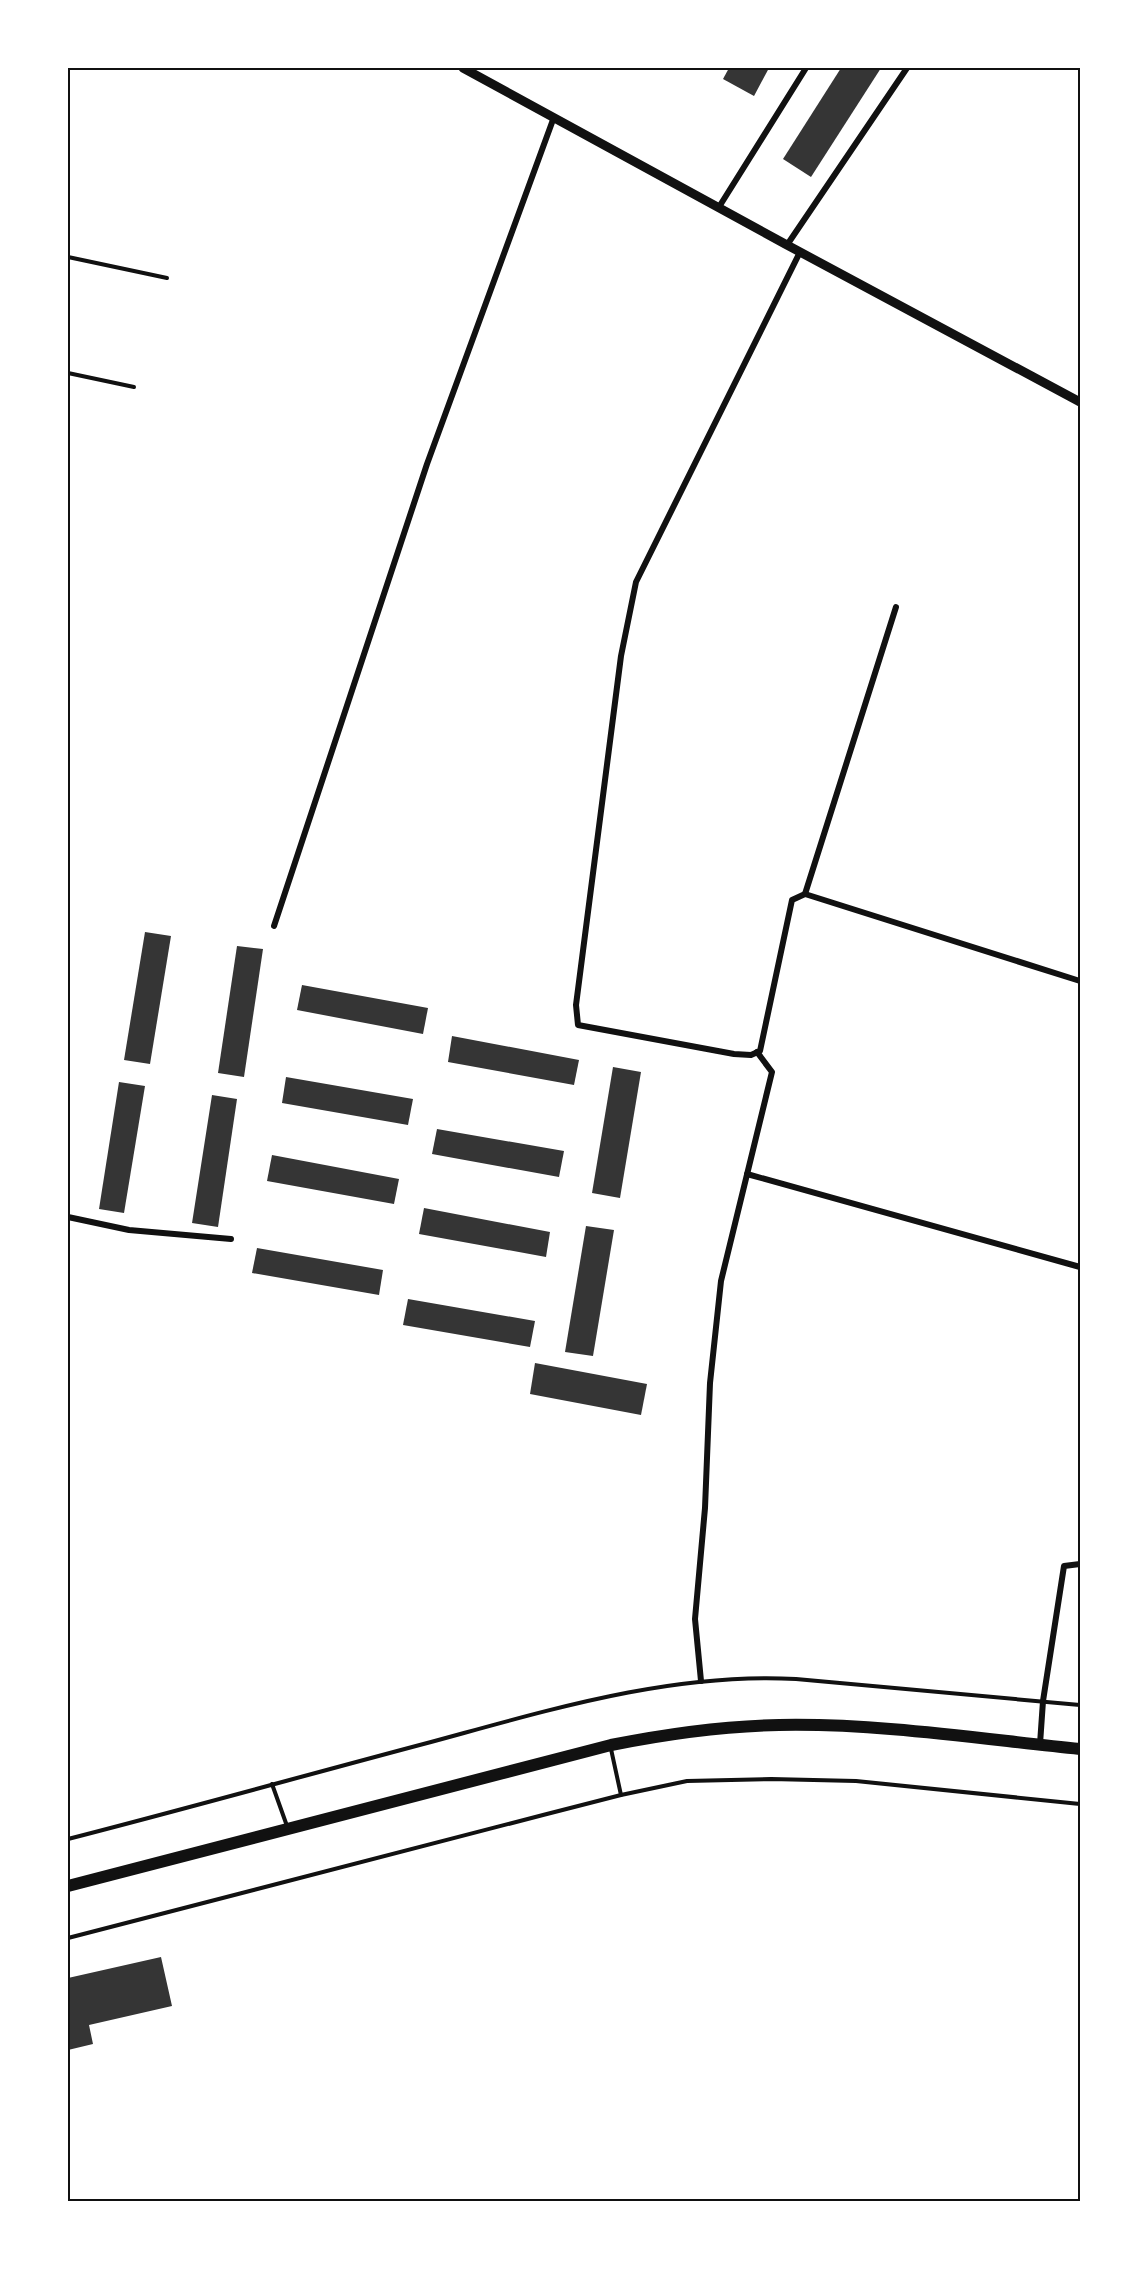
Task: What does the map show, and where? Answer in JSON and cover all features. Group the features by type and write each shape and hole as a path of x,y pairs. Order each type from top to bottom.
{"main road":[{"path":"68,1886 610,1745 663,1735 779,1725 923,1731 1080,1749"}],"street":[{"path":"463,68 1080,402"},
{"path":"718,207 806,68"},
{"path":"787,245 907,68"},
{"path":"274,927 427,464 554,117"},
{"path":"800,252 636,582 621,656 576,1005 578,1024 734,1054 757,1053 760,1051 792,900 805,894 1080,981"},
{"path":"805,894 897,607"},
{"path":"701,1681 695,1619 705,1508 710,1383 721,1281 772,1072 757,1053"},
{"path":"747,1174 1080,1267"},
{"path":"68,1217 129,1230 231,1239"},
{"path":"1040,1745 1043,1701 1064,1566 1080,1564"}],"lane":[{"path":"68,257 167,278"},
{"path":"68,373 134,387"},
{"path":"68,1839 550,1710 701,1681 758,1677 796,1679 1080,1705"},
{"path":"610,1745 621,1795"},
{"path":"68,1938 621,1795 687,1781 856,1780 1080,1804"},
{"path":"272,1784 288,1828"}],"building":[{"path":"729,68 769,68 754,96 723,79"},
{"path":"841,68 881,68 811,177 783,159"},
{"path":"145,932 171,936 150,1064 124,1060"},
{"path":"237,946 263,949 244,1077 218,1073"},
{"path":"302,985 428,1008 423,1034 297,1010"},
{"path":"452,1036 579,1060 574,1085 448,1062"},
{"path":"613,1067 641,1072 620,1198 592,1193"},
{"path":"286,1077 413,1099 408,1125 282,1103"},
{"path":"119,1082 145,1086 124,1213 99,1209"},
{"path":"212,1095 237,1099 218,1227 192,1223"},
{"path":"437,1129 564,1151 559,1177 432,1154"},
{"path":"272,1155 399,1179 394,1204 267,1181"},
{"path":"424,1208 550,1232 546,1257 419,1234"},
{"path":"586,1226 614,1230 593,1356 565,1352"},
{"path":"257,1248 383,1270 379,1295 252,1273"},
{"path":"408,1299 535,1321 530,1347 403,1325"},
{"path":"535,1363 647,1384 641,1415 530,1394"},
{"path":"161,1957 172,2006 89,2025 93,2044 68,2050 68,1978"}]}
